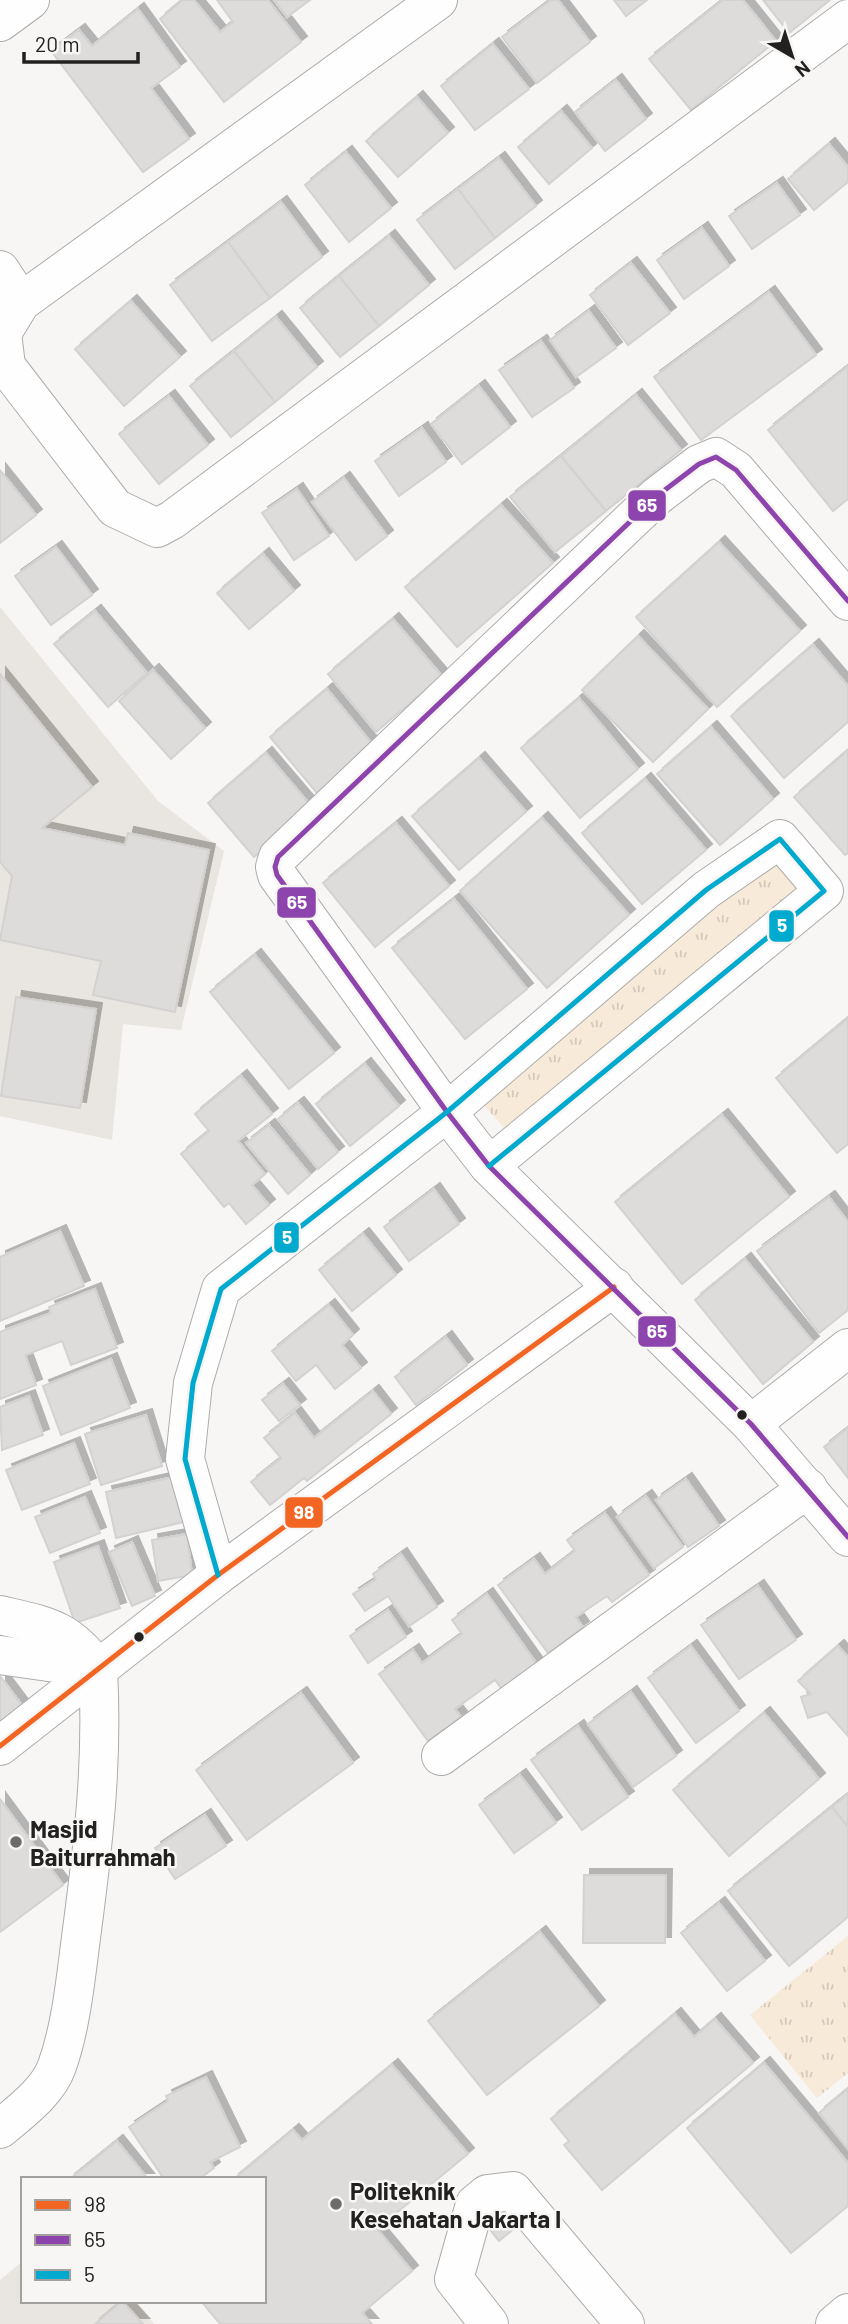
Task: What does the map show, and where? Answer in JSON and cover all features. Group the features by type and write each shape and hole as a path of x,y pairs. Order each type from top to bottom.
{"street":[{"path":"0,22 30,0"},
{"path":"438,0 21,302 2,333 6,366 115,508 157,528 848,19"},
{"path":"0,270 21,302"},
{"path":"848,601 736,470 716,457 699,464 657,496 278,857 276,875 489,1166 751,1424 848,1537"},
{"path":"218,1574 185,1459 193,1383 221,1289 447,1112 706,890 780,839 824,891 489,1166"},
{"path":"0,1746 218,1574 614,1287"},
{"path":"751,1424 848,1348"},
{"path":"441,1756 808,1488"},
{"path":"0,1615 48,1626 79,1643 98,1669 102,1736 98,1805 68,2020 57,2068 42,2090 0,2129"},
{"path":"0,1655 98,1669"},
{"path":"489,2324 454,2279 475,2204 487,2194 513,2191 625,2324"},
{"path":"835,2324 848,2313"}],"shaded area":[{"path":"0,607 158,801 224,851 181,1030 123,1024 112,1140 0,1116"},
{"path":"21,2263 21,2303 136,2303 154,2324 0,2324 0,2280"}],"green space":[{"path":"780,839 824,891 517,1143 475,1095"},
{"path":"848,1936 848,2073 817,2098 750,2015"}],"building":[{"path":"183,0 194,0 220,32 233,22 217,0 268,0 301,42 224,102 160,19"},
{"path":"274,0 310,0 287,17"},
{"path":"551,0 558,0 590,42 537,83 502,37"},
{"path":"614,0 647,0 626,16"},
{"path":"723,0 743,0 776,41 691,110 649,59"},
{"path":"763,0 830,0 789,33"},
{"path":"138,9 180,67 151,88 189,139 143,172 51,51 79,30 92,46"},
{"path":"493,44 529,89 475,130 441,86"},
{"path":"616,80 646,119 605,151 575,112"},
{"path":"417,97 448,133 398,177 366,141"},
{"path":"561,111 592,148 549,184 518,147"},
{"path":"829,144 848,167 848,182 814,210 788,179"},
{"path":"346,152 391,208 349,242 305,185"},
{"path":"499,158 536,206 495,238 458,189"},
{"path":"777,183 800,215 752,249 729,216"},
{"path":"458,189 495,238 455,269 417,220"},
{"path":"281,202 322,257 270,298 228,242"},
{"path":"702,228 729,266 684,299 657,260"},
{"path":"389,236 429,285 379,326 339,276"},
{"path":"228,242 270,298 212,341 170,285"},
{"path":"631,263 670,313 628,345 590,295"},
{"path":"339,276 379,326 340,357 300,308"},
{"path":"769,292 816,355 701,440 654,377"},
{"path":"131,301 180,357 124,406 75,349"},
{"path":"589,311 616,348 576,377 550,340"},
{"path":"276,317 317,367 275,402 234,351"},
{"path":"541,341 574,388 532,417 499,370"},
{"path":"234,351 275,402 231,437 190,386"},
{"path":"848,366 848,499 833,511 768,430"},
{"path":"479,386 510,427 462,464 431,424"},
{"path":"636,395 681,450 606,511 561,456"},
{"path":"169,396 208,445 159,484 119,434"},
{"path":"422,428 446,462 399,496 375,461"},
{"path":"561,456 606,511 555,552 510,497"},
{"path":"0,470 36,515 0,543"},
{"path":"344,478 387,536 356,560 312,502"},
{"path":"297,489 329,536 294,560 262,513"},
{"path":"501,505 553,563 457,647 405,587"},
{"path":"719,542 800,631 717,707 636,617"},
{"path":"56,547 92,595 51,625 15,576"},
{"path":"263,554 294,591 249,629 217,593"},
{"path":"95,611 147,673 108,707 54,644"},
{"path":"393,619 442,676 376,732 328,674"},
{"path":"638,636 708,709 653,762 582,690"},
{"path":"813,645 848,686 848,722 784,778 731,716"},
{"path":"153,670 205,728 171,759 119,701"},
{"path":"0,674 92,787 42,828 125,845 128,833 209,850 175,1012 93,995 101,961 0,940 12,876 0,862"},
{"path":"327,689 374,746 317,793 270,737"},
{"path":"579,698 638,769 580,818 521,748"},
{"path":"711,727 773,799 720,845 657,774"},
{"path":"848,750 848,853 845,855 794,797"},
{"path":"266,753 312,807 254,857 208,803"},
{"path":"479,758 526,812 459,870 412,816"},
{"path":"645,779 706,850 642,904 582,833"},
{"path":"542,818 629,915 547,988 460,891"},
{"path":"396,823 449,886 375,947 323,883"},
{"path":"454,899 527,989 465,1039 392,948"},
{"path":"255,955 334,1053 289,1089 210,992"},
{"path":"16,997 96,1009 80,1108 1,1096"},
{"path":"848,1018 848,1144 837,1153 776,1078"},
{"path":"365,1064 399,1106 350,1146 316,1104"},
{"path":"241,1076 272,1114 238,1141 265,1174 252,1185 269,1205 246,1224 229,1203 224,1207 181,1154 209,1131 195,1114"},
{"path":"298,1103 338,1152 318,1169 278,1119"},
{"path":"722,1115 789,1197 682,1284 615,1202"},
{"path":"269,1125 310,1175 288,1194 246,1143"},
{"path":"434,1189 459,1224 409,1261 384,1227"},
{"path":"829,1197 848,1222 848,1310 819,1333 757,1251"},
{"path":"60,1231 84,1286 0,1321 0,1257"},
{"path":"363,1234 396,1275 352,1311 319,1270"},
{"path":"745,1259 813,1342 763,1384 695,1300"},
{"path":"95,1289 117,1348 71,1365 62,1341 25,1355 36,1385 0,1399 0,1332 51,1313 49,1307"},
{"path":"329,1305 353,1335 342,1345 361,1368 335,1389 316,1365 296,1381 272,1351"},
{"path":"446,1337 467,1365 416,1405 395,1377"},
{"path":"111,1359 130,1408 61,1435 43,1386"},
{"path":"283,1384 300,1405 279,1421 262,1400"},
{"path":"373,1391 391,1414 307,1481 304,1478 270,1505 251,1482 281,1458 264,1438 295,1413 314,1438"},
{"path":"29,1396 43,1435 2,1450 0,1407"},
{"path":"146,1415 162,1466 101,1485 85,1434"},
{"path":"848,1428 848,1478 824,1447"},
{"path":"74,1443 90,1484 22,1510 6,1470"},
{"path":"178,1476 188,1521 116,1538 106,1492"},
{"path":"686,1479 719,1526 688,1547 656,1500"},
{"path":"646,1496 683,1547 654,1568 617,1517"},
{"path":"85,1497 100,1533 50,1553 35,1517"},
{"path":"605,1513 649,1575 612,1602 607,1596 576,1617 583,1627 548,1653 498,1585 534,1559 545,1574 575,1551 567,1540"},
{"path":"187,1534 192,1575 158,1581 152,1540"},
{"path":"132,1542 155,1596 132,1606 109,1552"},
{"path":"98,1546 120,1608 75,1623 54,1562"},
{"path":"401,1554 437,1607 409,1626 388,1596 365,1611 353,1594 376,1579 373,1574"},
{"path":"758,1586 796,1640 739,1679 701,1625"},
{"path":"487,1594 539,1667 504,1692 495,1680 455,1709 461,1717 428,1741 379,1674 413,1650 422,1663 462,1634 452,1620"},
{"path":"388,1610 406,1637 368,1663 350,1636"},
{"path":"691,1646 739,1711 696,1743 648,1678"},
{"path":"838,1646 848,1657 848,1736 827,1712 808,1718 801,1697 811,1694 798,1681"},
{"path":"0,1676 31,1717 0,1734"},
{"path":"631,1692 676,1756 633,1787 588,1724"},
{"path":"301,1693 353,1763 247,1840 196,1770"},
{"path":"764,1713 819,1779 729,1856 673,1790"},
{"path":"578,1726 628,1797 582,1830 531,1760"},
{"path":"520,1775 556,1823 514,1853 479,1805"},
{"path":"848,1794 848,1827 832,1807"},
{"name":"Masjid Baiturrahmah","path":"0,1799 63,1885 0,1932"},
{"path":"832,1807 848,1827 848,1917 789,1966 728,1891"},
{"path":"205,1815 226,1846 175,1879 155,1848"},
{"path":"584,1875 666,1875 665,1943 583,1943"},
{"path":"719,1903 765,1961 727,1991 681,1933"},
{"path":"540,1932 599,2006 487,2095 428,2021"},
{"path":"675,2014 694,2037 715,2019 753,2063 602,2190 564,2145 569,2141 551,2119"},
{"path":"764,2063 848,2163 848,2206 791,2253 687,2128"},
{"name":"Politeknik Kesehatan Jakarta I","path":"392,2065 468,2154 377,2229 412,2271 362,2313 372,2324 220,2324 203,2303 266,2303 266,2177 236,2177 293,2130 302,2140"},
{"path":"206,2077 240,2147 210,2162 214,2168 202,2177 163,2177 129,2127 168,2101 166,2096"},
{"path":"848,2089 848,2149 819,2113"},
{"path":"117,2141 146,2177 72,2177"},
{"path":"502,2196 523,2221 499,2241 478,2215"},
{"path":"120,2303 124,2303 143,2324 95,2324"}],"transit line":[{"name":"65","path":"848,601 736,470 716,457 699,464 657,496 278,857 275,867 277,875 447,1112 489,1166 751,1424 848,1537"},
{"name":"5","path":"218,1575 185,1459 193,1383 221,1289 447,1112 706,890 780,839 824,891 489,1166"},
{"name":"98","path":"0,1746 218,1575 614,1287"}],"place":[{"name":"Masjid Baiturrahmah","path":"16,1842"},
{"name":"Politeknik Kesehatan Jakarta I","path":"336,2204"}]}
